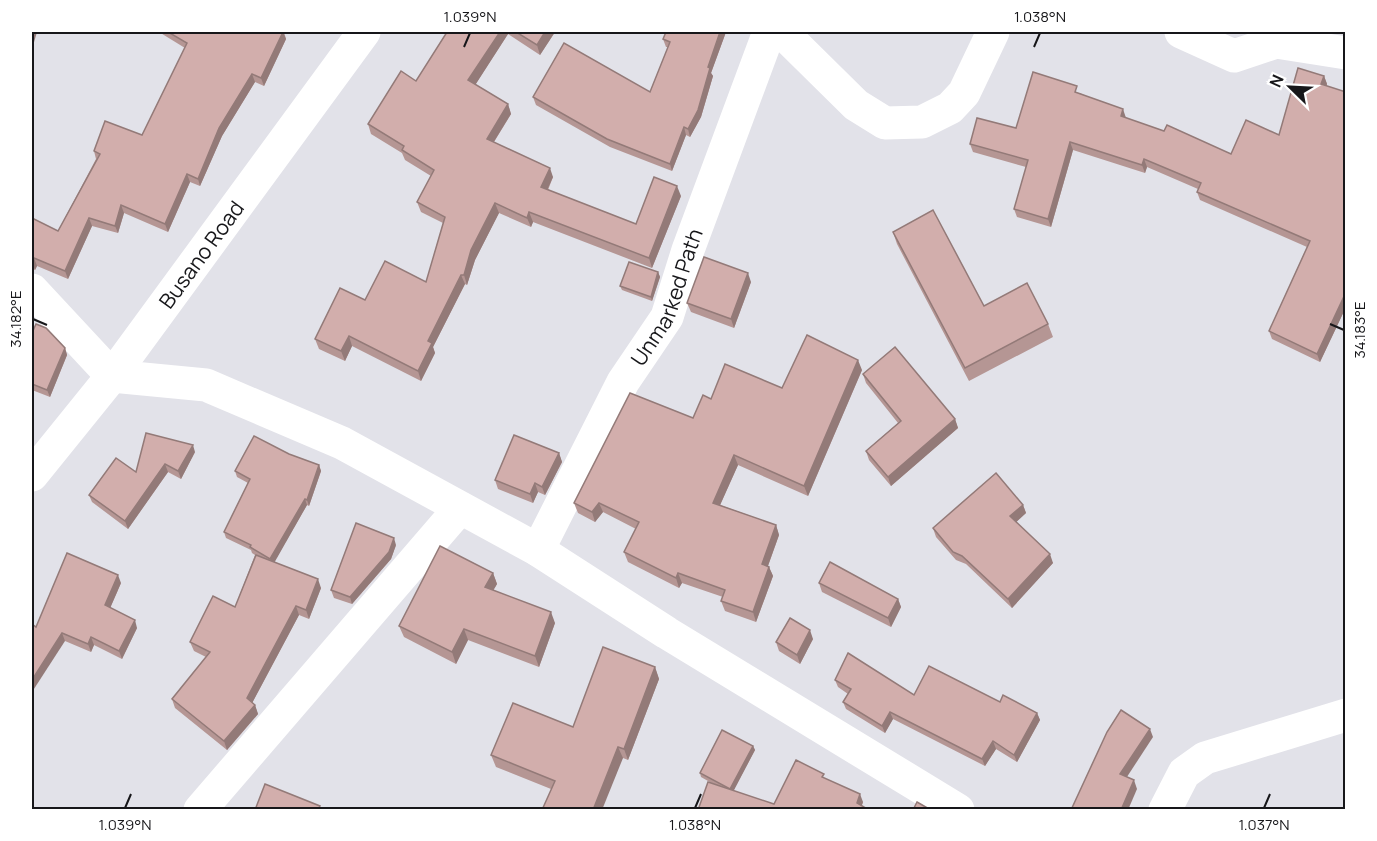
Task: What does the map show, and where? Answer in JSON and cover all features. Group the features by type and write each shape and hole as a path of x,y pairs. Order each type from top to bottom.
{"street":[{"name":"Busano Road","path":"32,475 112,376 364,32"},
{"name":"Unmarked Path","path":"538,550 623,382 667,317 691,239 769,32"},
{"path":"782,32 856,105 885,123 922,122 950,108 964,93 993,32"},
{"path":"1181,32 1234,56 1276,42 1346,53"},
{"path":"32,290 112,376 206,385 342,443 538,550 667,633 958,810"},
{"path":"200,810 460,508"},
{"path":"1165,810 1184,773 1205,758 1346,715"}],"building":[{"path":"168,32 283,32 261,78 252,74 219,128 198,179 187,174 165,224 121,205 115,226 89,218 65,271 34,258 32,262 32,218 58,231 100,154 94,151 105,121 142,135 187,43"},
{"path":"447,32 500,32 468,80 508,104 487,139 550,168 541,187 636,224 654,177 677,186 649,258 529,212 527,218 495,203 471,250 464,275 461,275 428,341 432,343 418,371 349,336 341,351 315,339 340,288 365,300 385,261 426,282 445,217 417,202 434,170 402,150 404,146 368,124 401,71 416,81"},
{"path":"516,32 545,32 537,45"},
{"path":"666,32 720,32 708,67 710,68 698,110 688,129 684,127 670,164 607,139 533,97 564,43 650,92 670,42 663,39"},
{"path":"1298,68 1324,76 1321,84 1346,92 1346,292 1317,354 1269,331 1310,241 1197,192 1201,183 1144,159 1142,165 1070,142 1048,219 1014,209 1028,160 970,144 977,118 1016,128 1033,72 1077,86 1075,92 1123,109 1121,116 1164,131 1167,125 1231,154 1246,120 1279,135"},
{"path":"933,210 984,306 1027,283 1048,324 965,368 893,232"},
{"path":"704,257 748,273 731,319 687,303"},
{"path":"629,262 658,272 651,297 620,286"},
{"path":"36,324 46,328 65,348 47,390 32,384 32,333"},
{"path":"807,335 858,360 804,486 734,455 713,503 776,525 762,564 769,567 753,612 721,601 725,590 678,573 676,578 624,552 639,522 599,503 592,512 574,503 630,393 693,418 703,395 711,399 725,364 782,388"},
{"path":"895,347 955,419 888,477 866,451 901,421 863,374"},
{"path":"146,433 193,445 178,471 165,464 125,521 89,495 116,458 136,472"},
{"path":"514,435 559,453 542,487 535,483 530,494 495,480"},
{"path":"254,436 289,454 319,465 307,500 305,499 270,559 250,547 251,545 224,532 250,479 235,471"},
{"path":"996,473 1023,505 1010,516 1050,554 1008,599 962,556 953,552 933,528"},
{"path":"356,523 394,538 389,552 350,597 331,590"},
{"path":"440,546 493,573 485,587 551,612 535,656 464,629 452,652 399,626"},
{"path":"67,553 118,575 105,605 135,620 119,651 91,637 88,644 62,633 32,680 32,624 36,627"},
{"path":"256,555 318,579 306,610 296,606 247,698 255,705 224,741 172,699 210,652 190,642 213,596 235,607"},
{"path":"830,562 898,599 888,618 819,583"},
{"path":"790,618 810,630 797,655 776,642"},
{"path":"603,647 655,667 624,749 618,747 593,810 542,810 555,781 491,755 513,703 573,727"},
{"path":"848,653 914,695 929,666 1000,702 1003,695 1037,713 1014,755 993,741 982,759 890,712 882,726 843,702 851,689 835,680"},
{"path":"1121,710 1150,729 1120,774 1134,780 1121,810 1071,810 1107,732"},
{"path":"722,730 753,746 730,789 700,773"},
{"path":"796,760 824,774 822,777 860,794 857,803 869,810 698,810 708,782 774,804"},
{"path":"265,784 320,806 318,810 255,810"},
{"path":"917,802 931,810 913,810"}]}
